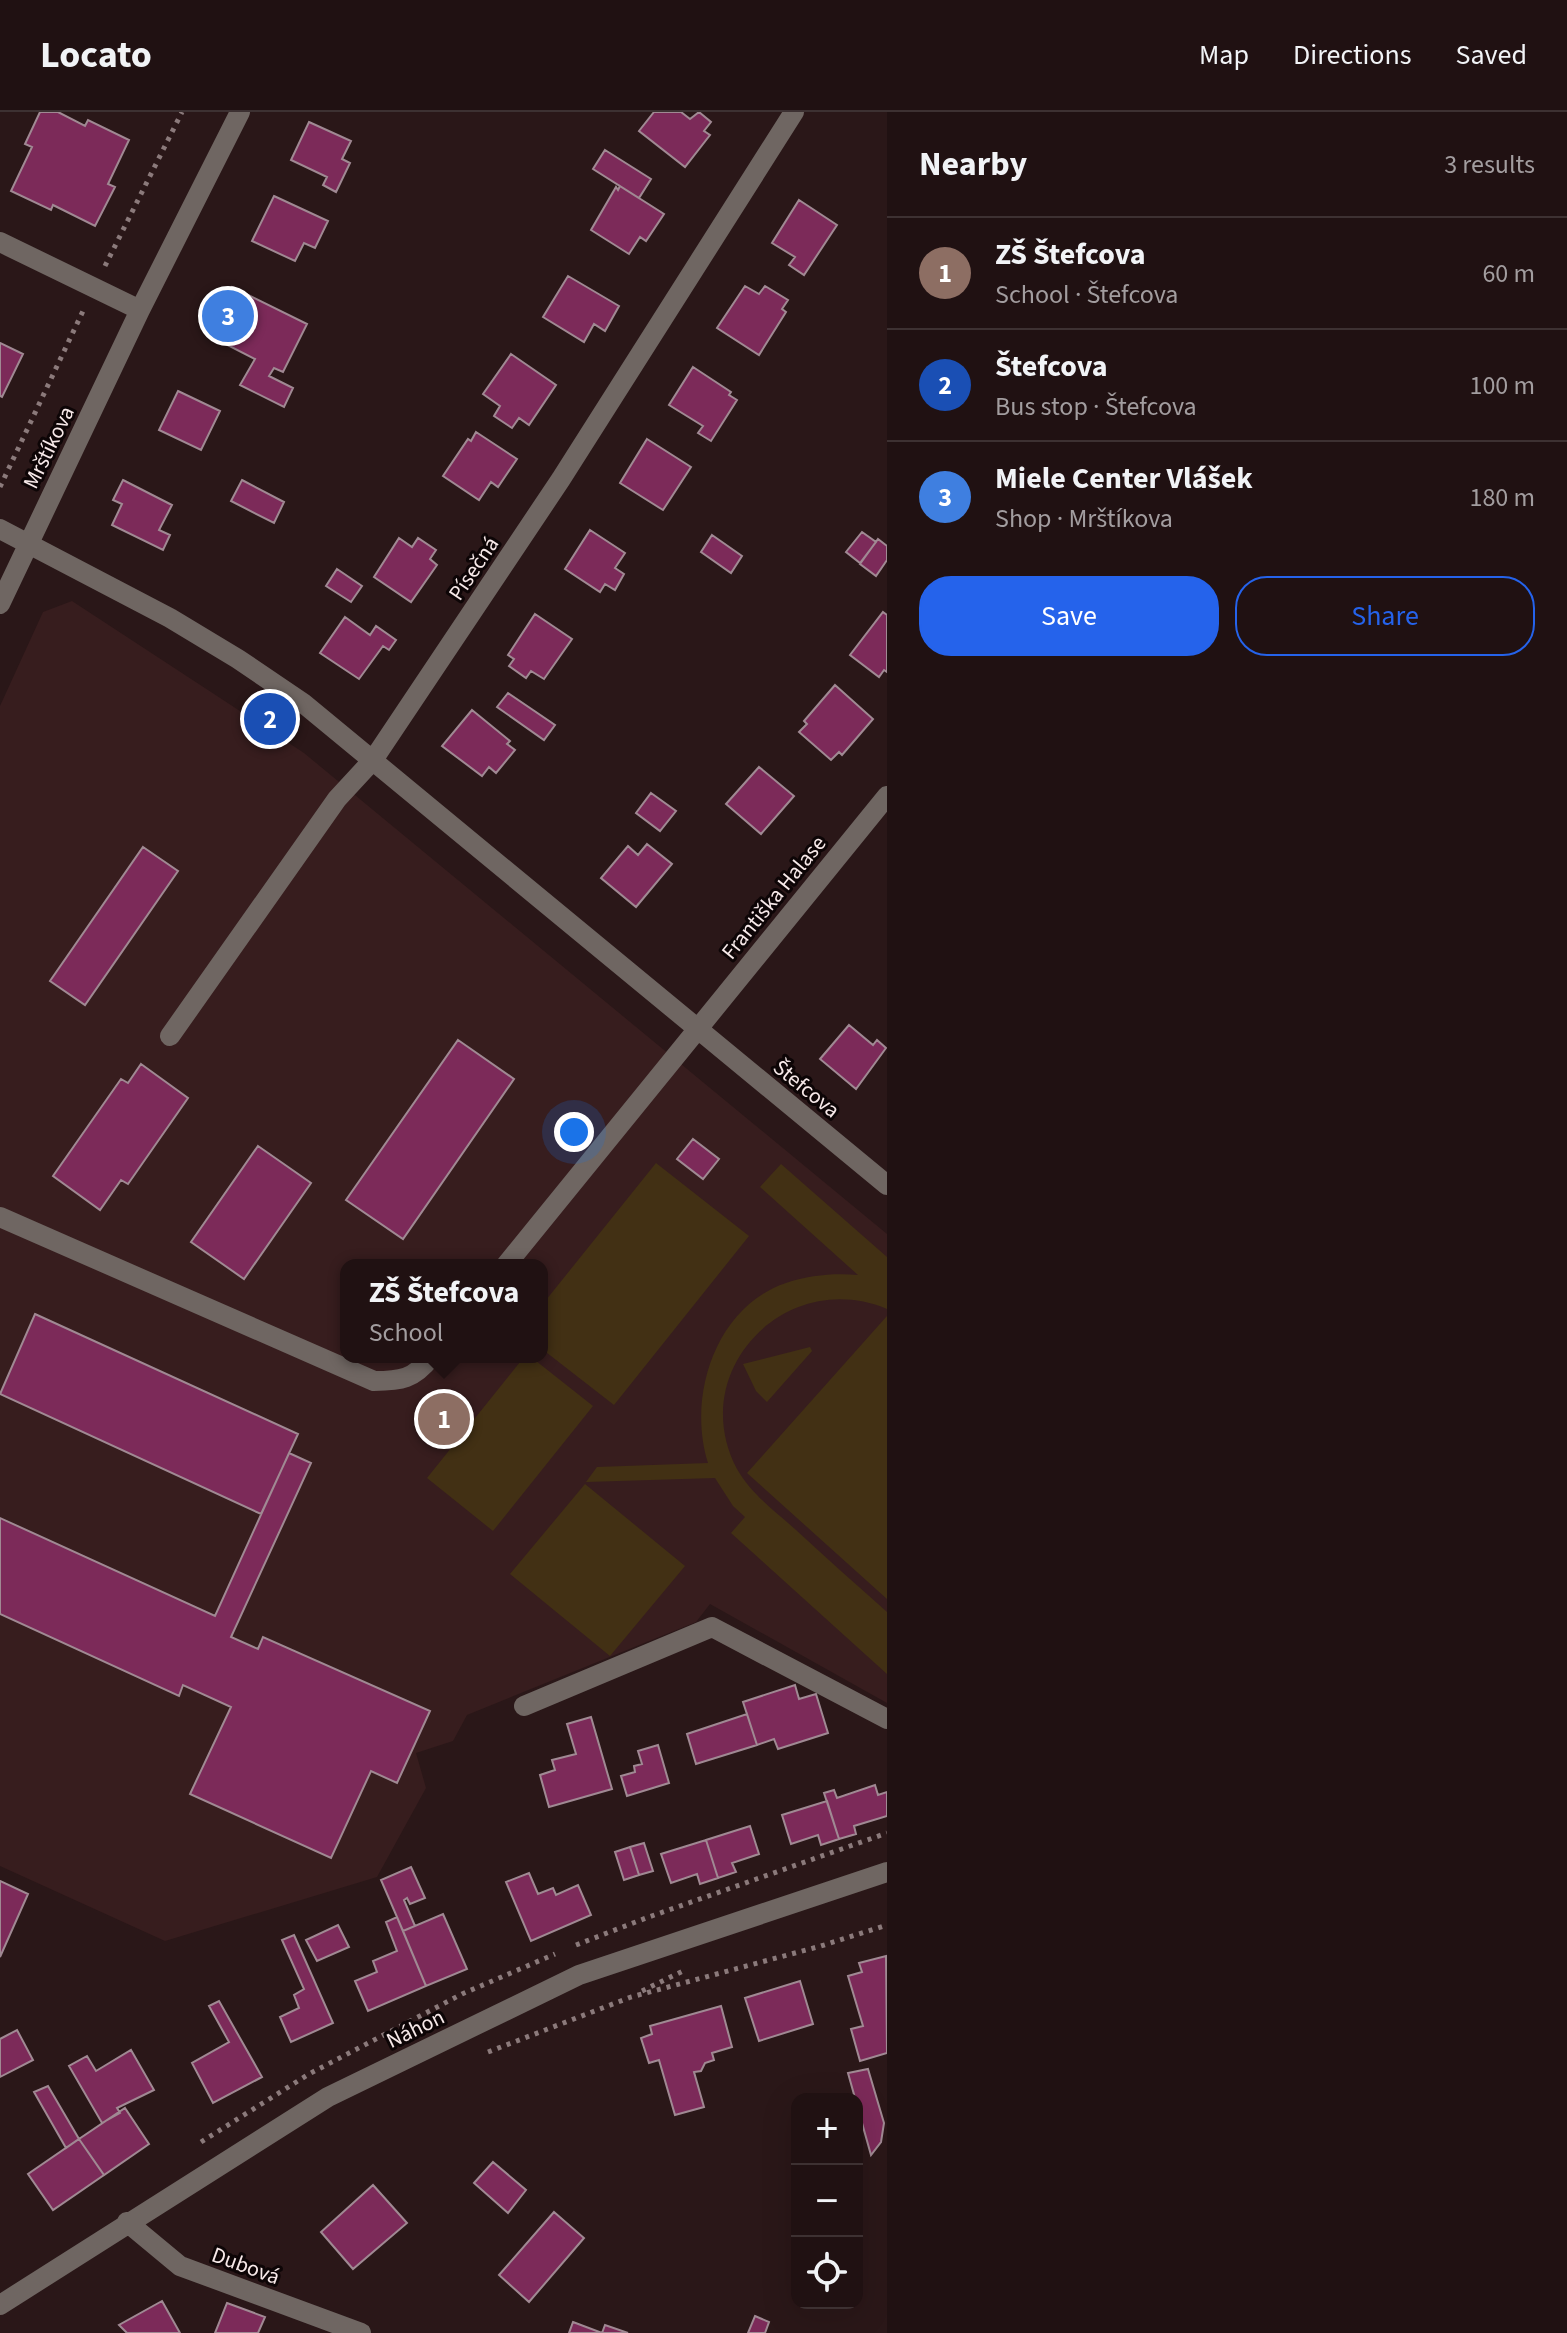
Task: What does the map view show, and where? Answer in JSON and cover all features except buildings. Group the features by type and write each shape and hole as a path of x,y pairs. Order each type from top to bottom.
{"street":[{"name":"Mrštíkova","path":"0,604 140,310 240,112"},
{"name":"Písečná","path":"170,1036 337,799 373,760 561,479 794,112"},
{"path":"0,242 140,310"},
{"name":"Štefcova","path":"0,529 170,618 303,703 887,1185"},
{"name":"Františka Halase","path":"696,1029 887,796"},
{"path":"511,1259 696,1029"},
{"path":"0,1217 374,1381 401,1381 426,1363"},
{"path":"524,1706 712,1627 887,1719"},
{"name":"Náhon","path":"0,2305 328,2097 579,1975 887,1872"},
{"name":"Dubová","path":"127,2222 180,2266 361,2333"}],"path":[{"path":"478,2056 631,1997 887,1925"}],"shaded area":[{"path":"72,601 304,753 887,1234 887,1703 710,1604 696,1622 467,1715 453,1741 416,1753 426,1788 377,1877 165,1941 0,1866 0,706 43,612"},
{"path":"656,1163 749,1236 614,1405 548,1354 548,1298"},
{"path":"781,1164 887,1257 887,1309 850,1300 814,1302 782,1315 755,1336 735,1364 724,1396 724,1432 737,1469 749,1486 887,1612 887,1674 731,1533 745,1517 733,1506 715,1478 586,1482 597,1467 708,1463 702,1437 701,1410 705,1383 712,1357 741,1312 761,1295 786,1283 822,1275 858,1275 760,1187"},
{"path":"887,1316 887,1599 747,1473"},
{"path":"810,1347 812,1351 767,1402 756,1391 743,1364"},
{"path":"519,1363 539,1363 593,1406 493,1531 427,1478"},
{"path":"585,1484 685,1566 610,1656 510,1574"}],"place":[{"name":"Miele Center Vlášek","path":"228,316"},
{"name":"Štefcova","path":"270,719"},
{"name":"ZŠ Štefcova","path":"444,1419"}]}
